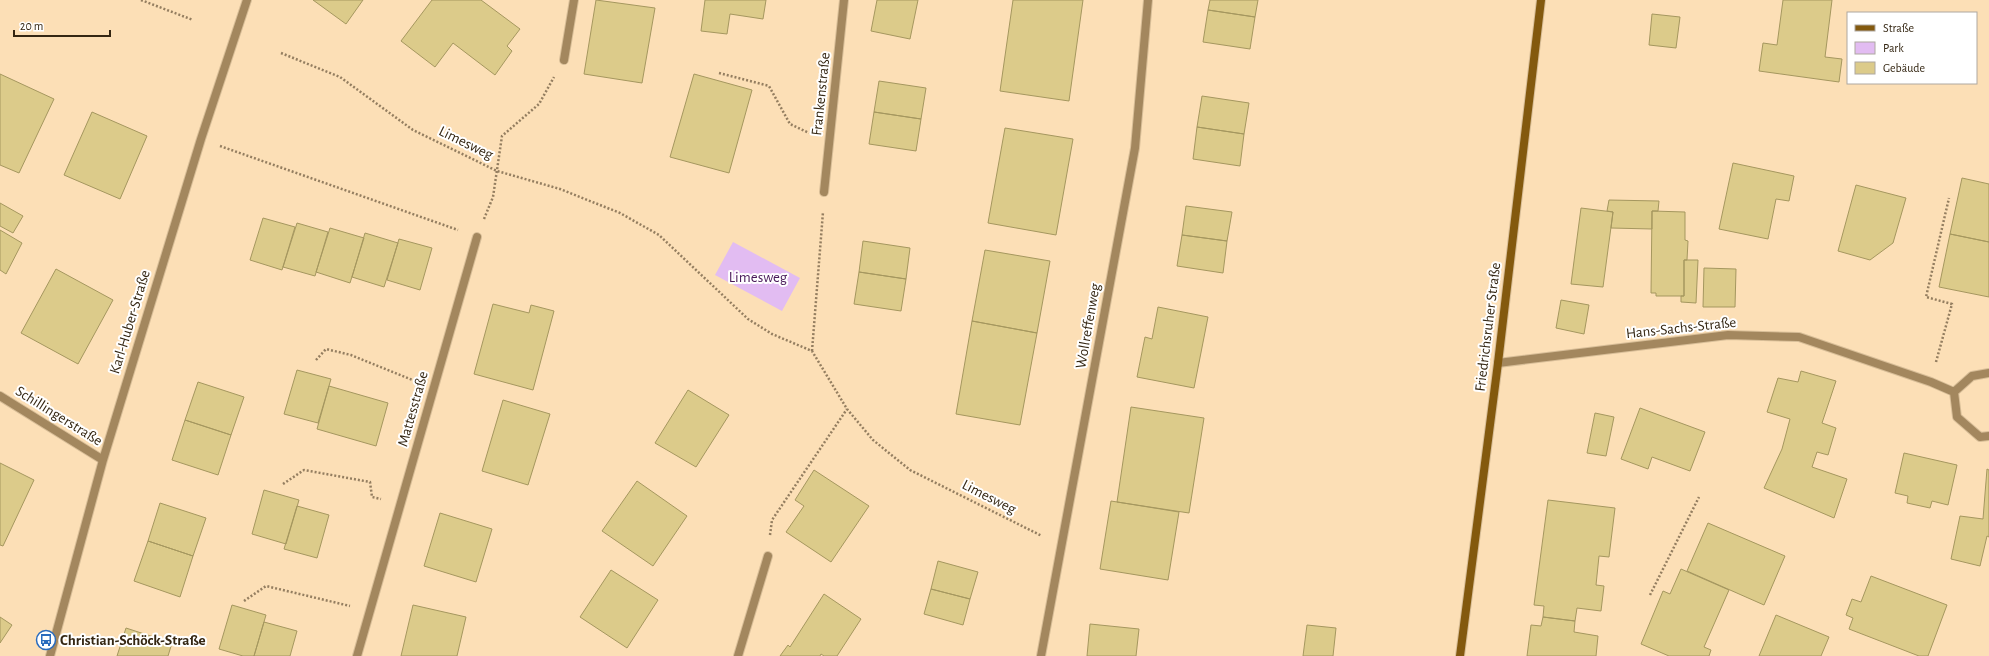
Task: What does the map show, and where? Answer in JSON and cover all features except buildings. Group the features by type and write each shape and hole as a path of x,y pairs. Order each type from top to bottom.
{"main road":[{"name":"Friedrichsruher Straße","path":"1460,656 1498,363 1541,0"}],"street":[{"name":"Karl-Huber-Straße","path":"50,656 103,460 201,139 248,0"},
{"path":"564,60 574,0"},
{"name":"Frankenstraße","path":"824,192 844,0"},
{"name":"Wollreffenweg","path":"1041,656 1135,148 1148,0"},
{"name":"Mattesstraße","path":"357,656 477,237"},
{"name":"Hans-Sachs-Straße","path":"1498,363 1728,334 1799,337 1931,382 1954,392"},
{"path":"1989,373 1972,376 1954,392 1957,417 1980,437 1989,436"},
{"name":"Schillingerstraße","path":"0,396 103,460"},
{"path":"738,656 768,556"}],"path":[{"path":"141,0 194,20"},
{"name":"Limesweg","path":"281,52 340,77 413,130 497,171 560,188 627,216 659,235 748,319 772,334 812,351 847,409 873,440 910,470 1062,546"},
{"path":"201,139 477,237 493,197 502,136 539,104 564,60"},
{"path":"719,73 769,86 790,124 830,143"},
{"path":"812,351 824,192"},
{"path":"1931,382 1952,304 1926,297 1949,198"},
{"path":"316,360 326,349 351,355 389,369 433,389"},
{"path":"768,556 772,520 847,409"},
{"path":"283,484 304,470 320,472 370,482 372,497 401,503"},
{"path":"1650,595 1699,497"},
{"path":"244,601 266,586 370,610"}],"green space":[{"name":"Limesweg","path":"733,242 800,278 782,311 715,275"}],"place":[{"name":"Christian-Schöck-Straße","path":"46,640"}]}
